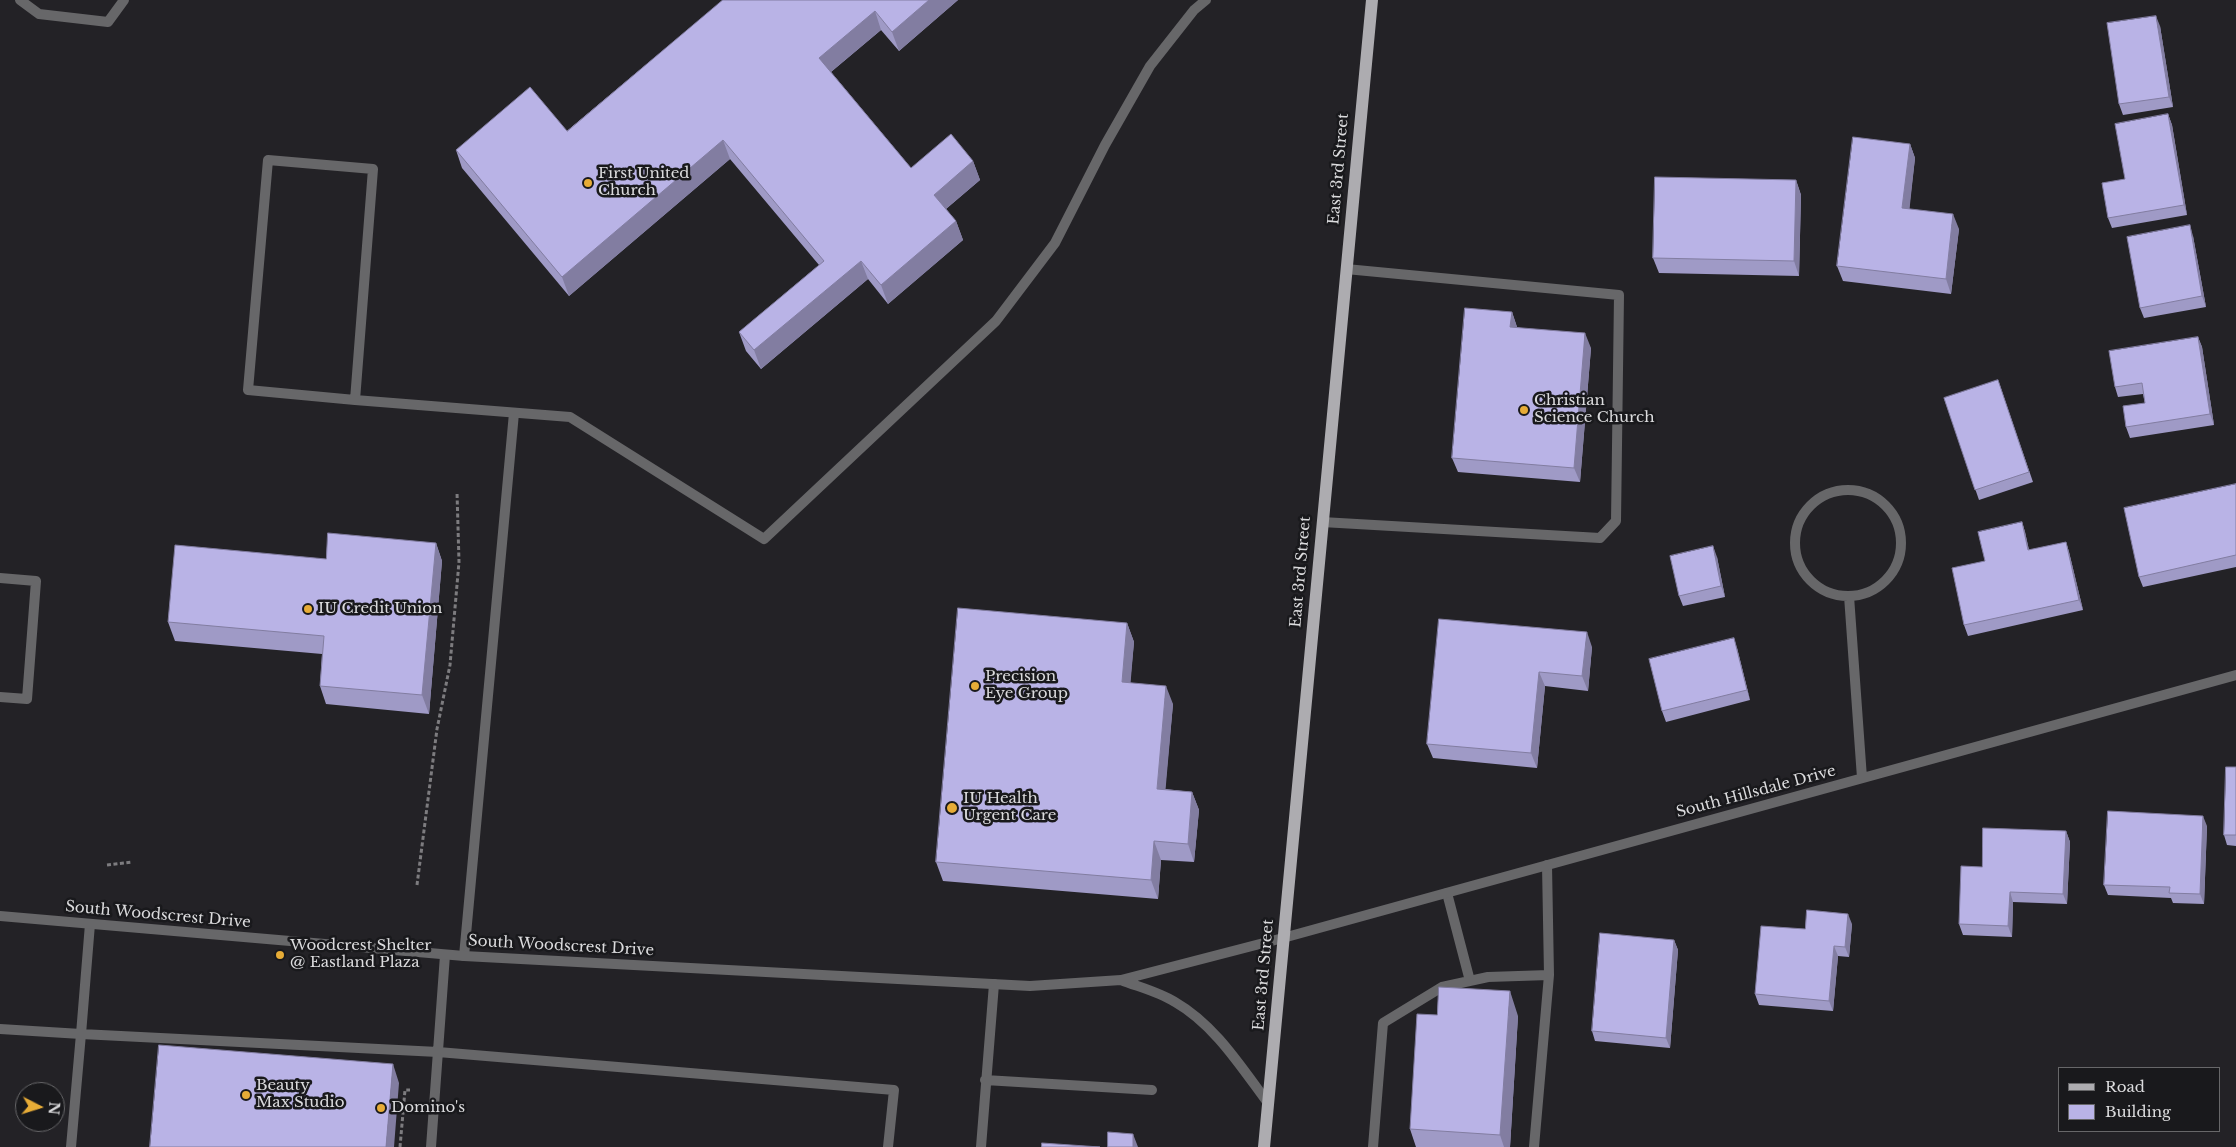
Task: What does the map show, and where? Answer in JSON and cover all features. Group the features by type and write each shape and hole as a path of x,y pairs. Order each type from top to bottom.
{"main road":[{"name":"East 3rd Street","path":"1264,1147 1372,0"}],"street":[{"path":"20,0 39,14 108,22 124,0"},
{"path":"355,400 372,169 268,160 248,390 355,400 570,417 764,539 996,321 1055,243 1105,145 1150,66 1194,10 1206,0"},
{"path":"1322,522 1600,538 1616,521 1620,295 1346,269"},
{"path":"464,956 514,413"},
{"path":"1850,490 1868,493 1883,503 1894,517 1900,534 1900,552 1894,569 1882,583 1867,592 1849,596 1832,594 1818,586 1805,575 1798,560 1794,543 1797,526 1805,511 1817,499 1832,492 1850,490"},
{"path":"0,578 36,580 27,699 0,697"},
{"path":"1849,596 1862,778"},
{"name":"South Hillsdale Drive","path":"1284,938 2236,675"},
{"path":"1534,1147 1549,974 1547,865"},
{"path":"1447,893 1470,981"},
{"name":"South Woodscrest Drive","path":"0,916 464,956 1030,986 1121,980 1284,938"},
{"path":"71,1147 90,924"},
{"path":"431,1147 445,954"},
{"path":"1373,1147 1383,1023 1442,987 1488,977 1549,974"},
{"name":"South Woodscrest Drive","path":"1121,980 1174,1001 1198,1018 1220,1040 1268,1103"},
{"path":"980,1147 994,984"},
{"path":"0,1029 438,1052 894,1090 888,1147"},
{"path":"985,1080 1152,1090"}],"path":[{"path":"417,885 437,729 450,665 459,562 457,492"},
{"path":"107,865 132,862"}],"building":[{"name":"First United Church","path":"723,0 929,0 892,32 875,11 819,58 911,168 951,134 973,161 934,195 956,221 881,285 861,261 754,350 739,332 824,261 723,140 562,277 456,150 530,87 567,131"},
{"path":"2156,16 2169,97 2119,104 2107,23"},
{"path":"2168,114 2184,205 2108,218 2102,183 2125,179 2115,124"},
{"path":"1853,137 1910,144 1902,208 1953,214 1946,279 1837,266"},
{"path":"1655,177 1796,180 1794,261 1653,258"},
{"path":"2190,225 2202,296 2140,308 2127,237"},
{"name":"Christian Science Church","path":"1465,308 1512,312 1510,327 1585,333 1574,468 1452,458"},
{"path":"2198,337 2210,414 2126,427 2123,406 2145,403 2142,383 2115,387 2109,351"},
{"path":"1998,380 2029,472 1975,490 1944,398"},
{"path":"2236,484 2236,555 2139,577 2124,508"},
{"path":"2022,522 2028,550 2066,542 2079,600 1964,625 1952,568 1985,561 1978,532"},
{"name":"IU Credit Union","path":"328,533 436,543 422,695 320,686 324,636 168,622 175,545 326,559"},
{"path":"1713,546 1721,586 1679,596 1670,556"},
{"path":"958,608 1127,623 1122,682 1166,686 1157,789 1192,792 1188,844 1154,841 1151,880 936,862"},
{"path":"1439,619 1587,632 1582,676 1539,672 1531,753 1427,744"},
{"path":"1734,638 1747,690 1662,711 1649,659"},
{"path":"2226,767 2236,767 2236,835 2224,835"},
{"path":"2108,811 2203,816 2200,894 2169,893 2170,887 2104,885"},
{"path":"1983,828 2066,831 2063,894 2010,892 2008,926 1959,924 1961,866 1982,867"},
{"path":"1807,910 1848,914 1845,947 1834,946 1829,1001 1755,994 1761,926 1805,929"},
{"path":"1600,933 1674,940 1666,1038 1592,1031"},
{"path":"1439,987 1510,991 1500,1135 1410,1129 1417,1014 1437,1015"},
{"path":"159,1045 393,1064 386,1147 150,1147"},
{"path":"1108,1132 1133,1134 1133,1147 1108,1147"},
{"path":"1042,1143 1100,1147 1042,1147"}],"place":[{"name":"First United Church","path":"588,183"},
{"name":"Christian Science Church","path":"1524,410"},
{"name":"IU Credit Union","path":"308,609"},
{"name":"Precision Eye Group","path":"975,686"},
{"name":"IU Health Urgent Care","path":"952,808"},
{"name":"Woodcrest Shelter @ Eastland Plaza","path":"280,955"},
{"name":"Beauty Max Studio","path":"246,1095"},
{"name":"Domino's","path":"381,1108"}]}
